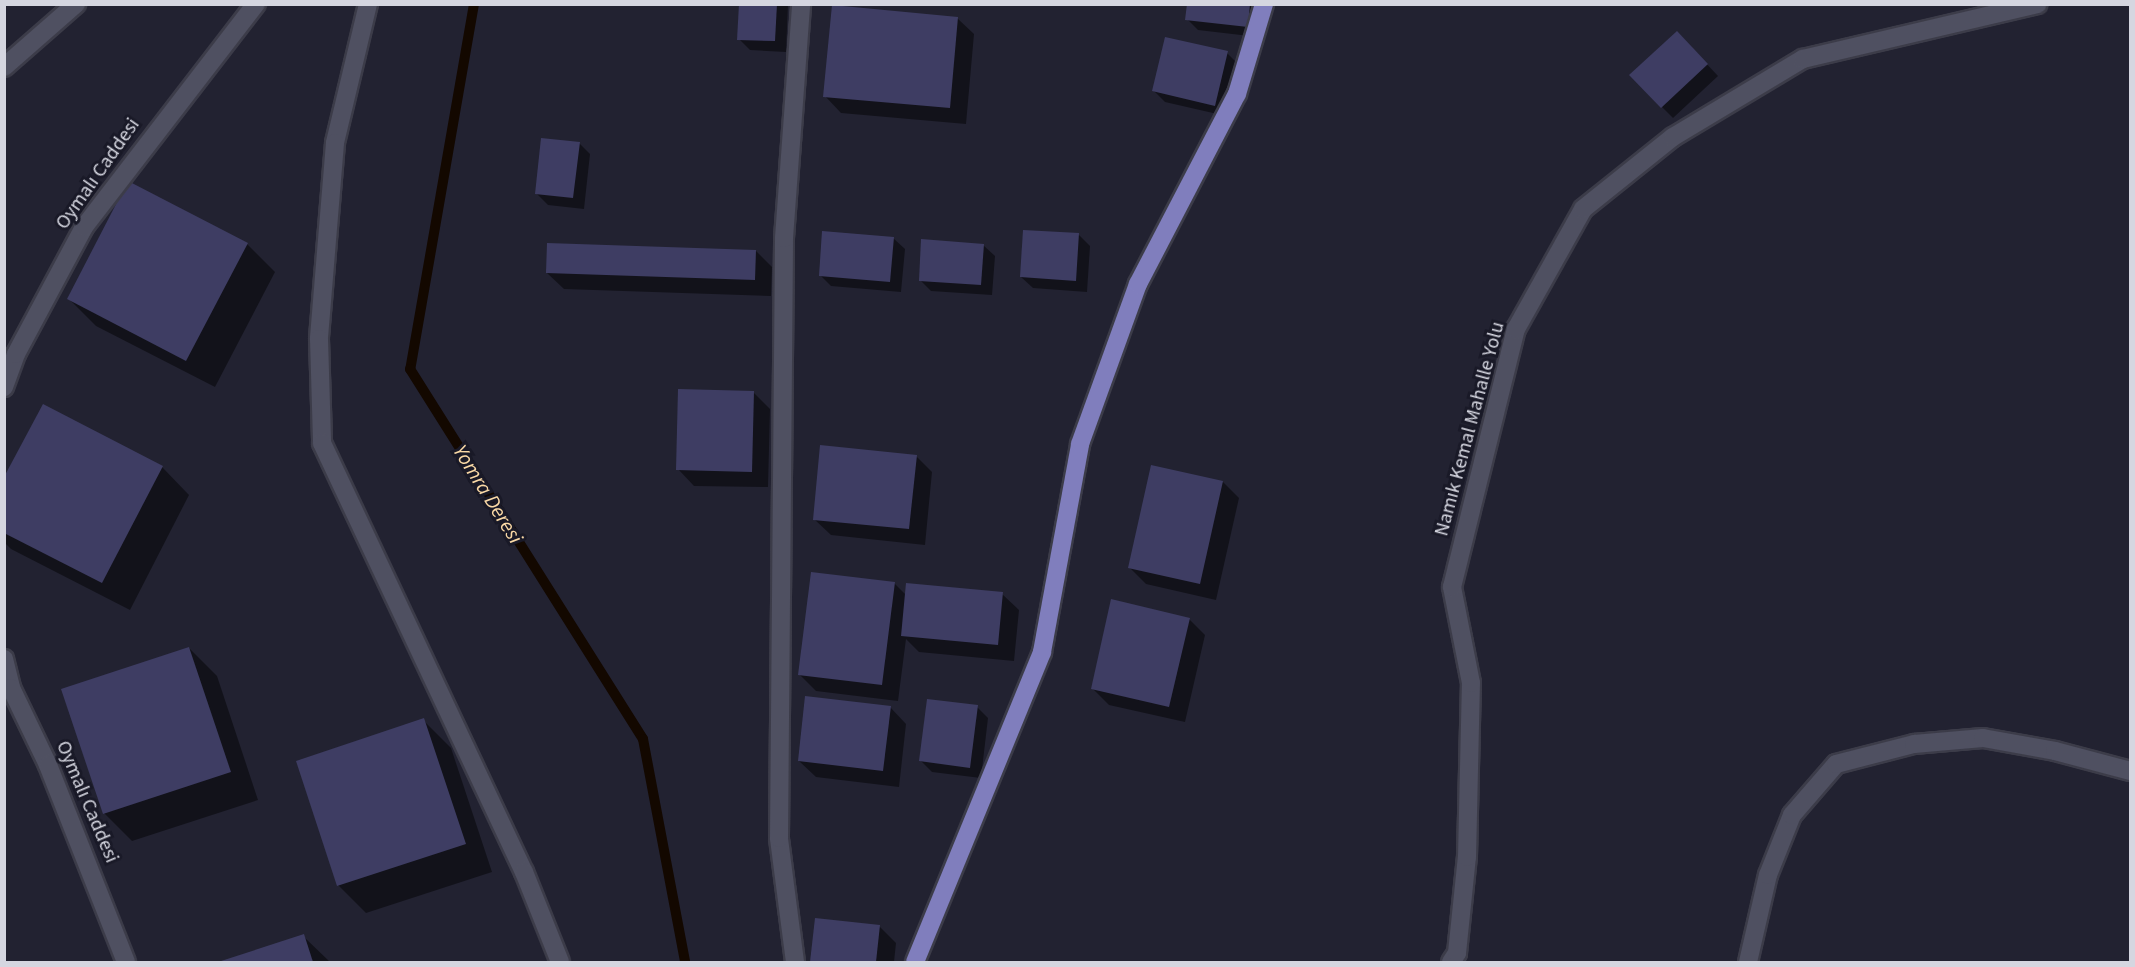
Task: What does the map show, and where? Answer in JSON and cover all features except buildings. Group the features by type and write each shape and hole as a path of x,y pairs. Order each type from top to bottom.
{"main road":[{"path":"915,963 1042,652 1080,444 1134,295 1237,94 1264,4"}],"street":[{"path":"4,67 76,4"},
{"name":"Oymalı Caddesi","path":"4,387 16,354 84,227 256,4"},
{"path":"368,4 335,143 320,339 322,443 524,872 560,963"},
{"path":"795,963 778,838 784,238 801,4"},
{"name":"Namık Kemal Mahalle Yolu","path":"1452,963 1457,953 1467,856 1471,693 1452,587 1516,329 1583,209 1673,137 1803,59 2038,4"},
{"name":"Oymalı Caddesi","path":"4,659 12,688 48,765 126,963"},
{"path":"1748,963 1768,875 1792,815 1836,764 1914,744 1983,738 2055,751 2130,771"}],"waterway":[{"name":"Yomra Deresi","path":"474,4 410,369 643,739 685,962"}]}
